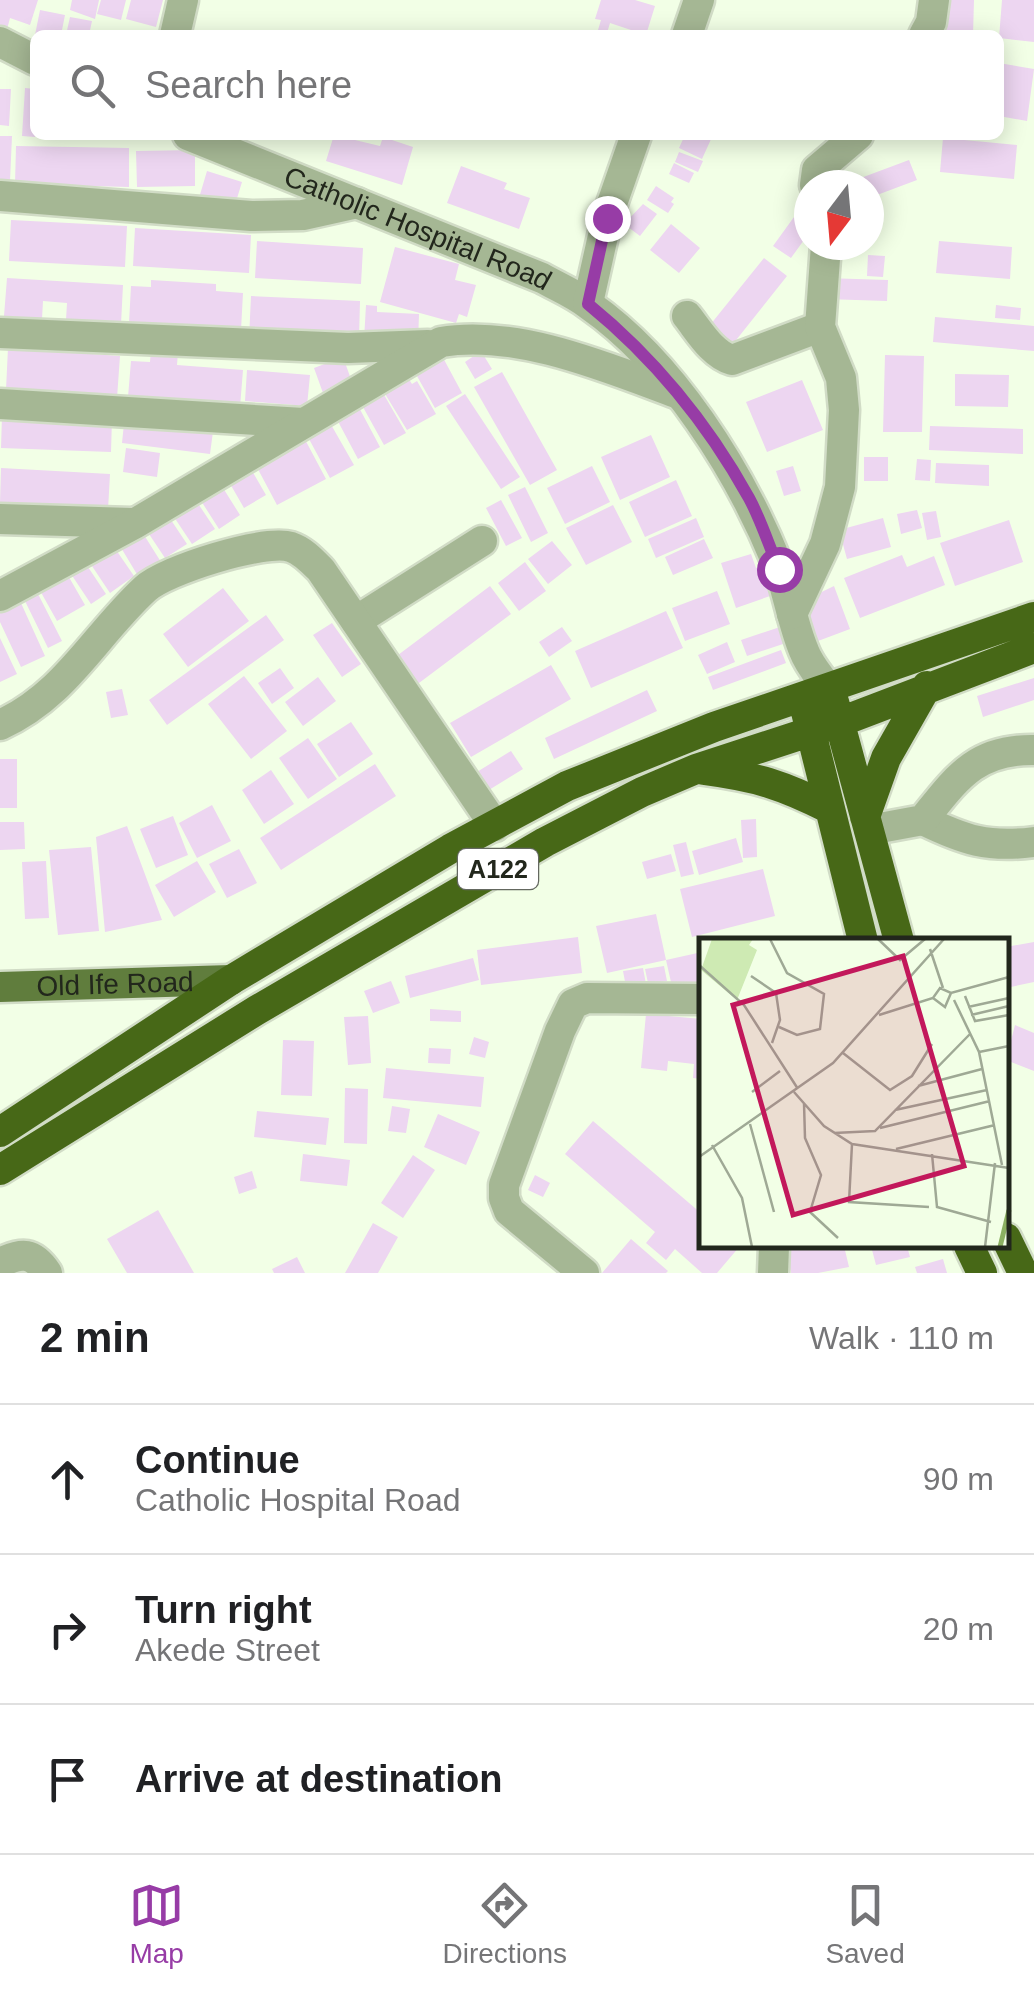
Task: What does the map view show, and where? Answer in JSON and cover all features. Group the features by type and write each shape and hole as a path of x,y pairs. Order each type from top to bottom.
{"highway":[{"name":"A122","path":"0,1132 231,980 450,849 566,786 714,728 1034,617"},
{"name":"A122","path":"0,1170 257,1010 545,842 696,769 826,727 1034,648"},
{"path":"842,853 869,831 886,758 927,686"},
{"path":"815,694 869,831 899,938"},
{"path":"826,727 830,809 863,938"},
{"path":"696,769 756,776 830,809"},
{"path":"1009,1244 1023,1273"},
{"path":"971,1248 982,1273"}],"main road":[{"name":"Old Ife Road","path":"0,987 231,980"}],"street":[{"path":"176,30 182,0"},
{"path":"689,30 699,0"},
{"path":"927,30 934,0"},
{"path":"0,42 30,57"},
{"name":"Catholic Hospital Road","path":"200,140 542,278 588,304 629,337 720,450 751,501 779,569 815,694"},
{"path":"588,304 607,218 634,140"},
{"path":"818,170 852,140"},
{"path":"0,196 251,216 303,215 356,203"},
{"path":"792,614 825,544 840,487 844,410 841,378 820,327 825,260"},
{"path":"686,316 712,347 732,360 820,327"},
{"path":"0,333 348,348 417,347 485,339 555,352 678,394"},
{"path":"0,596 134,524 441,342"},
{"path":"0,404 303,423"},
{"path":"0,520 134,524"},
{"path":"356,621 482,541"},
{"path":"0,725 30,711 83,659 147,586 202,561 272,545 290,546 304,553 321,570 495,826"},
{"path":"923,820 950,783 964,771 989,758 1034,750"},
{"path":"869,831 923,820 954,836 984,844 1034,842"},
{"path":"584,1273 509,1211 504,1198 504,1185 560,1031 573,1004 587,998 699,999"},
{"path":"772,1273 774,1248"},
{"path":"0,1262 29,1255 47,1273"}],"building":[{"path":"0,0 38,0 30,25 10,18 5,37 0,35"},
{"path":"72,0 99,0 95,19 70,10"},
{"path":"101,0 126,0 121,20 97,14"},
{"path":"131,0 163,0 156,27 126,19"},
{"path":"601,0 635,0 655,6 648,30 631,30 610,23 608,30 598,30 601,20 595,19"},
{"path":"947,0 974,0 973,30 946,30"},
{"path":"1002,0 1034,0 1034,42 1004,39 1004,30 1000,30"},
{"path":"40,10 65,15 62,30 36,30"},
{"path":"70,17 92,21 90,30 67,30"},
{"path":"1004,64 1034,69 1027,121 1004,117"},
{"path":"25,88 30,88 30,137 22,136"},
{"path":"0,89 11,89 9,126 0,125"},
{"path":"0,136 12,136 10,181 0,180"},
{"path":"332,140 380,146 382,140 392,140 413,147 402,185 326,161"},
{"path":"683,140 711,140 702,159 679,148"},
{"path":"943,140 1017,145 1014,179 940,172"},
{"path":"16,146 129,148 129,187 15,184"},
{"path":"195,150 195,186 137,187 136,151"},
{"path":"679,152 703,161 698,172 675,162"},
{"path":"909,160 917,180 884,192 882,170"},
{"path":"674,163 694,173 689,183 669,174"},
{"path":"461,166 507,183 504,189 530,198 519,229 447,203"},
{"path":"207,171 242,182 234,208 199,198"},
{"path":"656,186 674,198 668,213 647,200"},
{"path":"643,204 657,214 640,236 624,224"},
{"path":"794,217 791,258 773,246"},
{"path":"11,220 127,226 125,267 9,261"},
{"path":"671,224 700,248 679,273 650,250"},
{"path":"135,228 251,235 249,273 133,266"},
{"path":"257,241 363,248 361,284 255,278"},
{"path":"939,241 1012,247 1010,279 936,273"},
{"path":"395,247 459,264 455,280 476,285 467,317 459,314 456,323 380,302"},
{"path":"885,256 883,277 867,276 868,260 884,260"},
{"path":"764,258 787,276 729,349 706,330"},
{"path":"7,278 123,285 121,324 66,320 67,303 43,301 42,319 4,316"},
{"path":"825,278 888,280 887,301 825,299"},
{"path":"151,280 216,284 216,291 243,293 241,330 129,323 131,286 151,287"},
{"path":"251,296 360,301 359,338 249,339"},
{"path":"366,305 377,306 377,312 419,314 418,343 364,340"},
{"path":"996,305 1021,308 1020,320 995,318"},
{"path":"935,317 1034,326 1034,351 933,342"},
{"path":"8,348 120,356 117,398 6,390"},
{"path":"151,349 178,352 177,365 243,370 240,407 128,397 131,361 150,362"},
{"path":"481,351 492,369 475,379 465,362"},
{"path":"441,354 462,393 435,408 413,369"},
{"path":"885,355 924,356 922,432 883,432"},
{"path":"343,357 352,382 323,393 314,368"},
{"path":"247,370 310,375 307,406 245,401"},
{"path":"403,370 412,384 417,381 436,414 407,430 379,384"},
{"path":"502,372 557,470 530,485 474,387"},
{"path":"955,374 1009,375 1008,407 955,406"},
{"path":"802,380 823,430 767,452 746,402"},
{"path":"379,386 406,433 384,445 358,398"},
{"path":"465,394 520,477 501,489 446,406"},
{"path":"355,400 380,447 358,459 333,412"},
{"path":"125,414 214,424 210,454 122,443"},
{"path":"325,414 354,465 330,478 302,426"},
{"path":"2,415 112,419 111,452 1,448"},
{"path":"930,426 1023,429 1023,454 929,450"},
{"path":"301,432 326,479 277,505 252,458"},
{"path":"651,435 670,477 620,500 601,457"},
{"path":"126,448 160,453 157,477 123,472"},
{"path":"864,457 888,457 888,481 864,481"},
{"path":"917,459 931,460 930,481 915,480"},
{"path":"247,462 266,495 244,508 225,475"},
{"path":"936,463 989,465 989,486 935,483"},
{"path":"592,466 610,502 565,524 547,488"},
{"path":"793,466 801,491 784,496 776,471"},
{"path":"1,468 110,474 108,510 0,503"},
{"path":"218,480 240,515 219,529 196,493"},
{"path":"676,480 692,516 645,537 629,502"},
{"path":"525,487 548,533 531,542 508,495"},
{"path":"191,493 215,529 192,544 168,508"},
{"path":"501,500 522,538 506,546 486,508"},
{"path":"613,505 632,542 586,565 566,528"},
{"path":"917,510 922,528 901,534 897,514"},
{"path":"165,511 187,544 165,558 143,525"},
{"path":"936,511 941,537 927,540 922,513"},
{"path":"696,518 704,537 656,558 648,539"},
{"path":"883,518 891,547 847,559 839,530"},
{"path":"1009,520 1023,562 955,586 940,543"},
{"path":"139,527 161,562 138,576 117,541"},
{"path":"704,539 713,558 673,575 665,557"},
{"path":"552,541 572,565 548,584 528,559"},
{"path":"112,544 134,576 110,593 88,560"},
{"path":"751,554 756,568 763,566 768,579 764,581 773,595 736,608 721,563"},
{"path":"902,555 907,567 934,556 945,585 860,618 844,578"},
{"path":"84,561 106,594 91,604 69,571"},
{"path":"525,562 546,591 519,611 498,583"},
{"path":"66,572 85,605 57,621 38,587"},
{"path":"490,586 511,614 415,686 394,658"},
{"path":"834,586 850,629 818,641 803,601"},
{"path":"223,588 249,621 188,667 163,634"},
{"path":"717,591 730,624 685,641 672,608"},
{"path":"37,592 62,641 48,648 24,599"},
{"path":"21,603 45,656 21,667 0,622 0,612"},
{"path":"666,611 683,648 591,688 575,651"},
{"path":"266,615 284,640 167,725 149,700"},
{"path":"332,623 361,664 342,677 313,635"},
{"path":"783,626 789,642 747,656 741,640"},
{"path":"562,627 572,641 549,657 539,642"},
{"path":"0,638 17,674 0,682"},
{"path":"727,642 735,662 707,674 698,655"},
{"path":"781,650 786,663 713,690 708,677"},
{"path":"551,665 571,699 471,757 450,723"},
{"path":"280,668 294,688 272,704 258,683"},
{"path":"244,676 287,731 251,759 208,704"},
{"path":"318,677 336,701 303,726 285,702"},
{"path":"1034,678 1034,700 983,717 977,696"},
{"path":"122,689 128,715 111,718 106,692"},
{"path":"647,690 657,711 554,759 545,738"},
{"path":"351,722 373,754 339,777 317,744"},
{"path":"308,738 337,779 308,799 279,758"},
{"path":"511,751 523,769 484,793 472,775"},
{"path":"0,759 17,759 17,808 0,808"},
{"path":"375,764 396,796 281,870 260,838"},
{"path":"271,770 294,804 264,824 242,790"},
{"path":"212,805 231,841 197,858 179,823"},
{"path":"173,816 188,855 156,868 140,829"},
{"path":"756,819 757,857 743,858 741,820"},
{"path":"0,822 24,822 25,849 0,850"},
{"path":"127,826 162,920 105,932 96,837"},
{"path":"736,838 743,862 699,875 692,851"},
{"path":"686,842 694,874 681,877 673,845"},
{"path":"91,847 99,931 58,935 49,850"},
{"path":"239,849 257,883 227,898 209,864"},
{"path":"671,854 676,871 647,879 642,862"},
{"path":"46,861 49,918 25,919 22,862"},
{"path":"197,861 216,892 174,917 155,885"},
{"path":"763,869 775,916 692,937 680,889"},
{"path":"656,914 666,960 607,973 596,926"},
{"path":"578,937 582,973 481,985 477,950"},
{"path":"1034,942 1034,982 1009,987 1009,946"},
{"path":"699,953 699,986 673,991 666,960"},
{"path":"473,958 479,980 410,998 405,976"},
{"path":"664,966 667,981 648,983 645,969"},
{"path":"643,968 646,984 626,987 623,971"},
{"path":"391,981 400,1003 373,1013 364,991"},
{"path":"430,1009 461,1011 461,1022 430,1021"},
{"path":"646,1014 699,1019 699,1079 693,1078 694,1064 668,1061 667,1071 641,1068"},
{"path":"368,1016 371,1063 348,1065 344,1017"},
{"path":"1015,1025 1034,1033 1034,1071 1009,1061"},
{"path":"474,1037 489,1042 485,1058 469,1054"},
{"path":"283,1040 314,1041 312,1096 281,1095"},
{"path":"429,1048 451,1049 450,1064 428,1063"},
{"path":"386,1068 484,1077 481,1107 383,1098"},
{"path":"345,1088 368,1089 367,1144 344,1143"},
{"path":"392,1106 410,1109 406,1133 388,1131"},
{"path":"257,1111 329,1118 326,1145 254,1137"},
{"path":"438,1114 480,1132 466,1165 424,1147"},
{"path":"593,1121 699,1211 699,1248 738,1248 717,1273 702,1273 675,1249 666,1260 646,1243 655,1232 565,1154"},
{"path":"303,1154 350,1160 347,1186 300,1181"},
{"path":"413,1155 435,1170 403,1218 381,1203"},
{"path":"252,1171 257,1188 239,1194 234,1177"},
{"path":"535,1175 550,1183 543,1197 528,1190"},
{"path":"158,1210 194,1273 127,1273 107,1239"},
{"path":"373,1223 398,1237 378,1273 345,1273"},
{"path":"631,1239 668,1271 602,1273"},
{"path":"786,1248 844,1248 849,1267 791,1273"},
{"path":"872,1248 908,1248 910,1257 876,1265"},
{"path":"297,1257 305,1273 274,1273 272,1269"},
{"path":"943,1259 947,1273 917,1273 915,1267"}],"route":[{"path":"607,218 588,304 629,337 720,450 751,501 779,569"}]}
